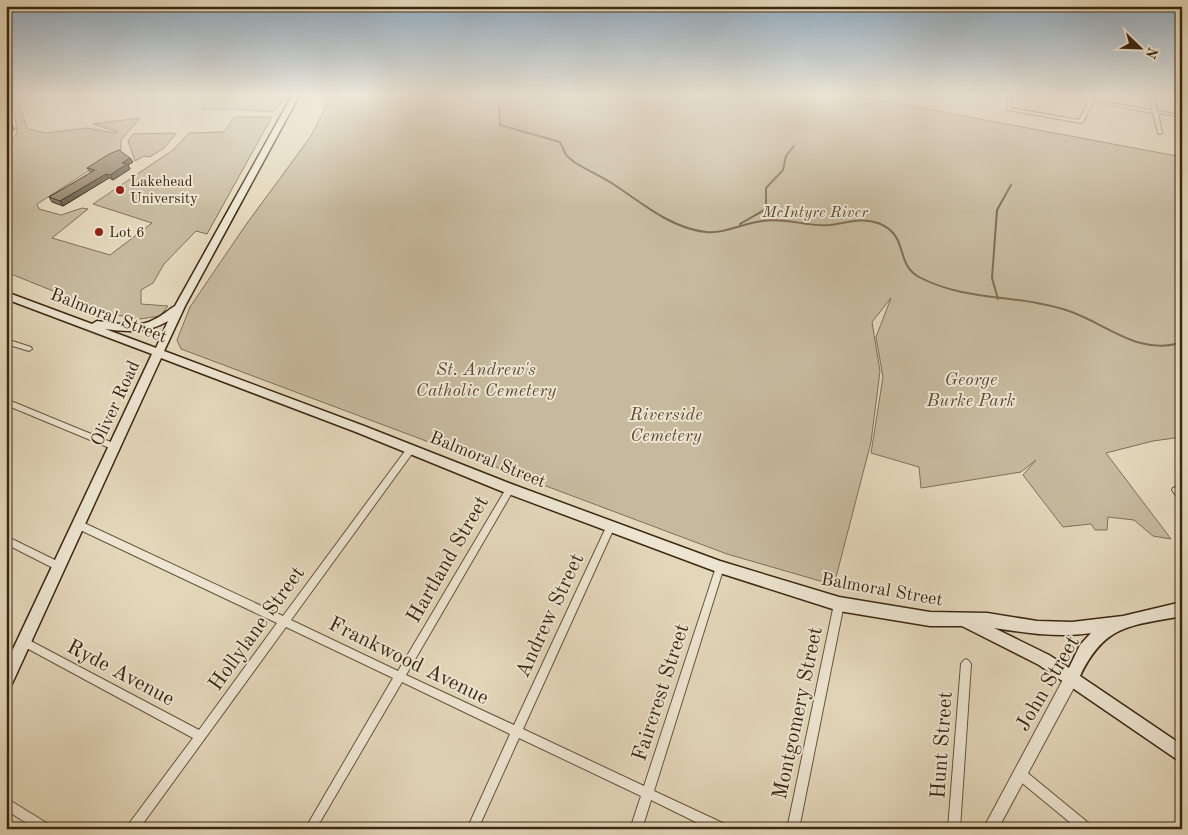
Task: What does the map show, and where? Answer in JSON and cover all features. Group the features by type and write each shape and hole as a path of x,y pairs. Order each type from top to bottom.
{"main road":[{"name":"Oliver Road","path":"6,681 180,306 275,133"},
{"name":"Balmoral Street","path":"6,295 411,449 510,489 720,567 839,604 930,618 966,621 987,620 1059,630 1122,622"},
{"path":"78,321 133,330 163,322 180,306"},
{"name":"John Street","path":"1072,677 1091,644 1105,631 1122,622 1182,609"},
{"path":"966,621 1044,660 1072,677 1182,755"}],"street":[{"path":"6,341 29,349"},
{"path":"6,402 115,447"},
{"name":"Hollylane Street","path":"132,829 411,449"},
{"name":"Hartland Street","path":"310,829 510,489"},
{"path":"1176,490 1182,497"},
{"name":"Frankwood Avenue","path":"79,525 647,795 723,829"},
{"name":"Andrew Street","path":"472,829 611,526"},
{"path":"6,540 60,567"},
{"name":"Faircrest Street","path":"636,829 720,567"},
{"name":"Montgomery Street","path":"793,829 839,604"},
{"name":"Ryde Avenue","path":"24,642 200,736"},
{"name":"Hunt Street","path":"954,829 966,664"},
{"name":"John Street","path":"990,829 1072,677"},
{"path":"1020,774 1087,829"},
{"path":"6,804 46,829"}],"green space":[{"path":"17,133 127,133 121,140 121,150 37,204 39,209 61,215 82,208 88,209 52,238 110,255 152,223 93,204 173,150 189,133 263,133 207,234 196,231 164,264 153,283 141,290 141,304 168,306 160,316 140,319 110,314 6,272 6,145"},
{"path":"313,133 1054,133 1182,157 1182,437 1153,441 1106,453 1171,539 1153,536 1134,520 1108,517 1107,530 1095,530 1091,524 1063,527 1023,475 1036,460 1021,472 921,488 919,467 871,453 883,377 876,337 891,298 872,322 880,371 871,442 834,585 727,554 181,349 177,340 190,307 245,226"},
{"path":"133,134 176,134 164,148 150,157 144,156 135,161 128,141"}],"building":[{"path":"119,150 130,158 122,163 127,164 60,201 49,197 95,170 87,168"}],"waterway":[{"name":"McIntyre River","path":"528,133 560,142 566,155 574,162 610,182 655,213 680,225 713,232 770,220 813,225 830,225 860,220 872,221 888,228 894,235 911,271 919,277 955,290 997,297"},
{"path":"740,224 766,209 766,188 783,170 786,156 794,146"},
{"path":"997,297 992,278 997,210 1011,185"},
{"name":"McIntyre River","path":"997,297 1032,302 1069,311 1138,342 1167,346 1182,342"}],"place":[{"name":"Lakehead University","path":"120,190"},
{"name":"Lot 6","path":"99,232"}],"park label":[{"name":"St. Andrew's Catholic Cemetery","path":"486,379"},
{"name":"George Burke Park","path":"971,389"},
{"name":"Riverside Cemetery","path":"666,424"}]}
